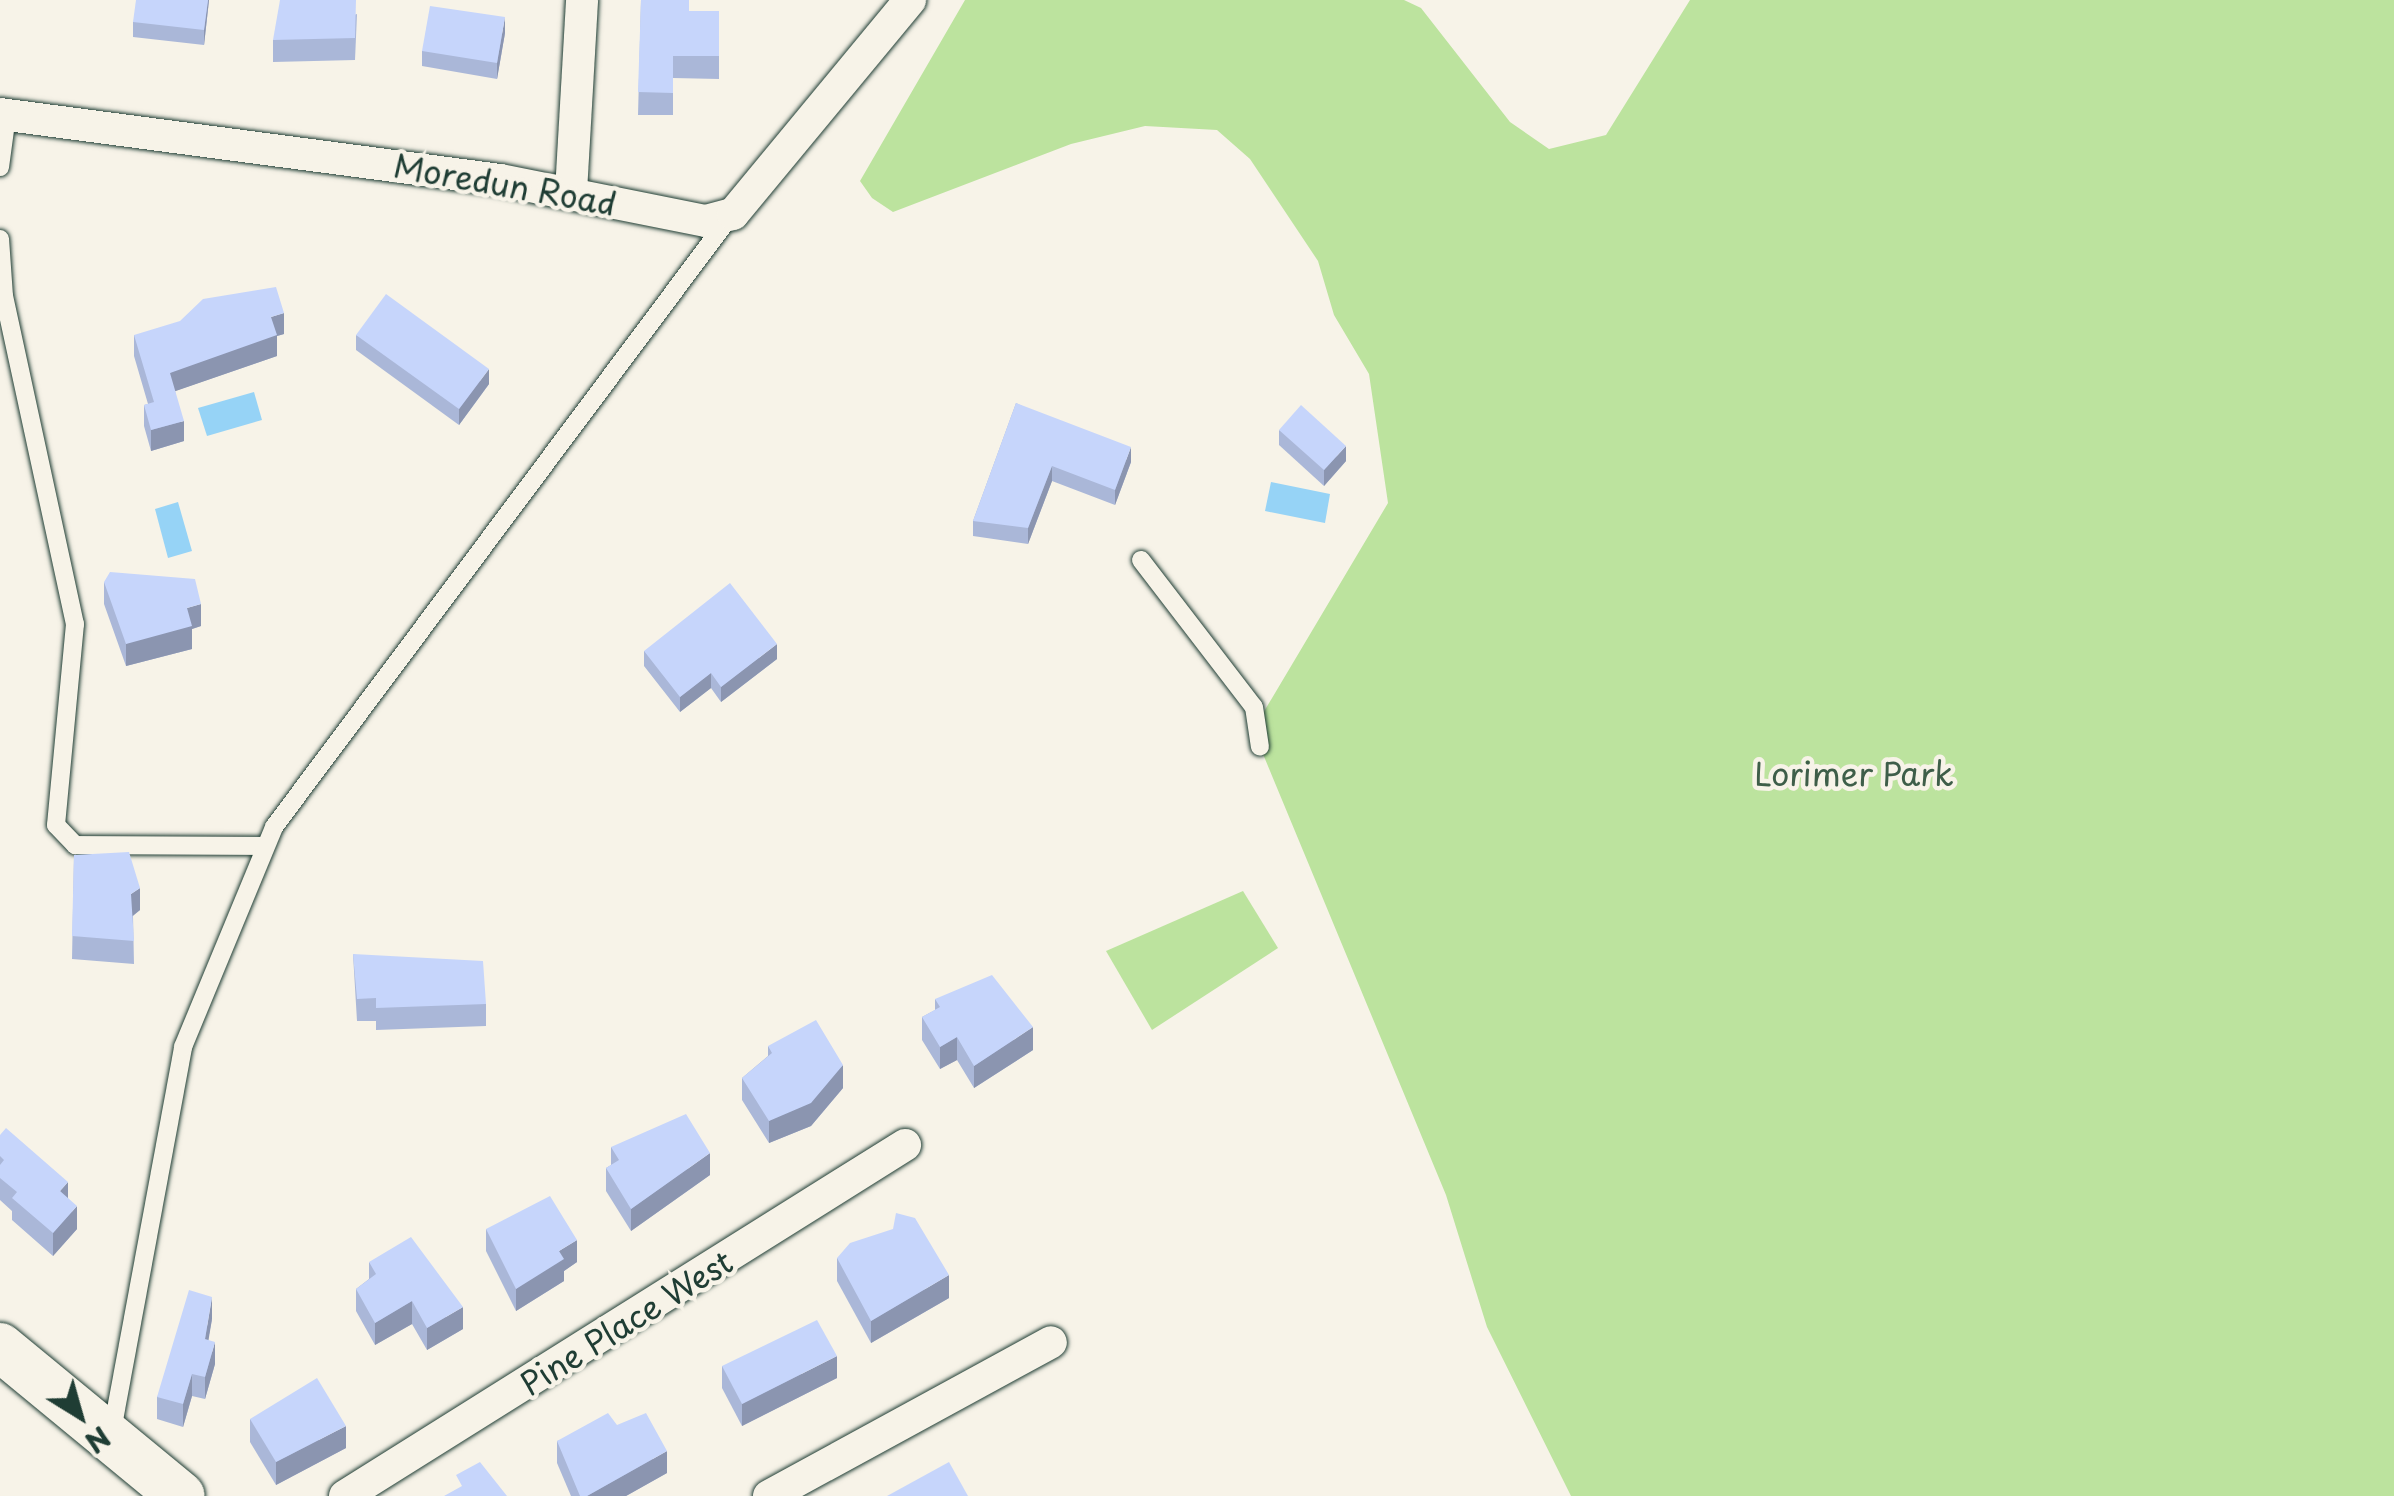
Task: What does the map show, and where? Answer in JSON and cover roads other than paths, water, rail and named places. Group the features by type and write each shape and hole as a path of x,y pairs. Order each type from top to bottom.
{"street":[{"path":"570,192 582,0"},
{"path":"732,214 910,0"},
{"name":"Moredun Road","path":"4,115 570,192 706,221 732,214"},
{"name":"Pine Place West","path":"345,1496 905,1145"},
{"path":"770,1496 1050,1342"},
{"path":"0,1346 181,1496"}],"lane":[{"path":"0,167 4,115"},
{"path":"111,1437 183,1047 265,846 732,214"},
{"path":"0,239 4,296 75,624 56,825 75,845 265,846"},
{"path":"1141,560 1254,707 1260,747"}],"water":[{"path":"254,392 262,420 207,436 198,408"},
{"path":"1271,482 1330,494 1325,523 1265,511"},
{"path":"178,502 192,551 168,558 155,509"}],"park label":[{"name":"Lorimer Park","path":"1854,773"}]}
